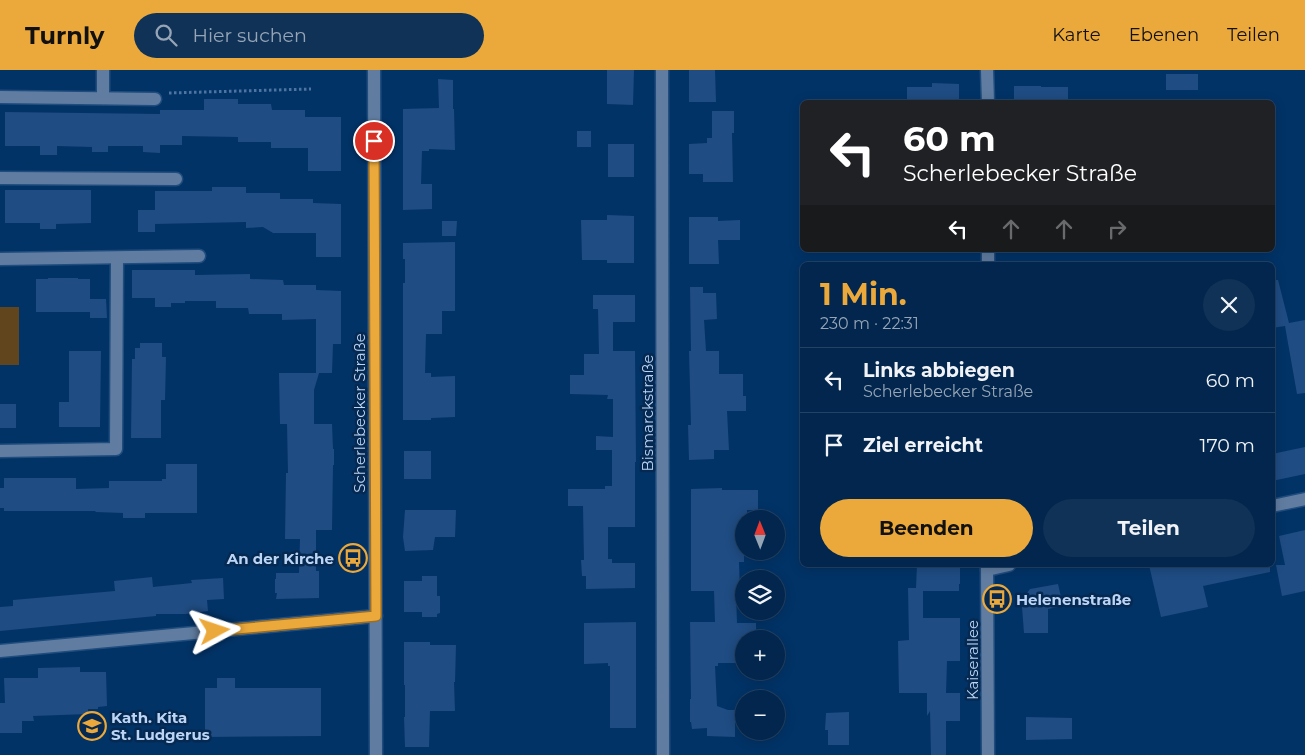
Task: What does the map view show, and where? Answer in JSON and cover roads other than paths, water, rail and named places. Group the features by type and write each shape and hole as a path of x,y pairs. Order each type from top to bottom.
{"street":[{"path":"103,98 104,70"},
{"name":"Scherlebecker Straße","path":"374,70 376,755"},
{"name":"Bismarckstraße","path":"662,70 663,755"},
{"path":"988,70 988,100"},
{"path":"0,97 103,98 158,96"},
{"path":"0,178 176,179"},
{"path":"0,259 199,256"},
{"path":"0,451 116,449 117,258"},
{"path":"1275,505 1305,499"},
{"name":"Kaiserallee","path":"987,567 988,755"},
{"path":"0,651 376,616"}],"place":[{"name":"An der Kirche","path":"353,558"},
{"name":"Helenenstraße","path":"997,599"},
{"name":"Kath. Kita St. Ludgerus","path":"92,726"}]}
